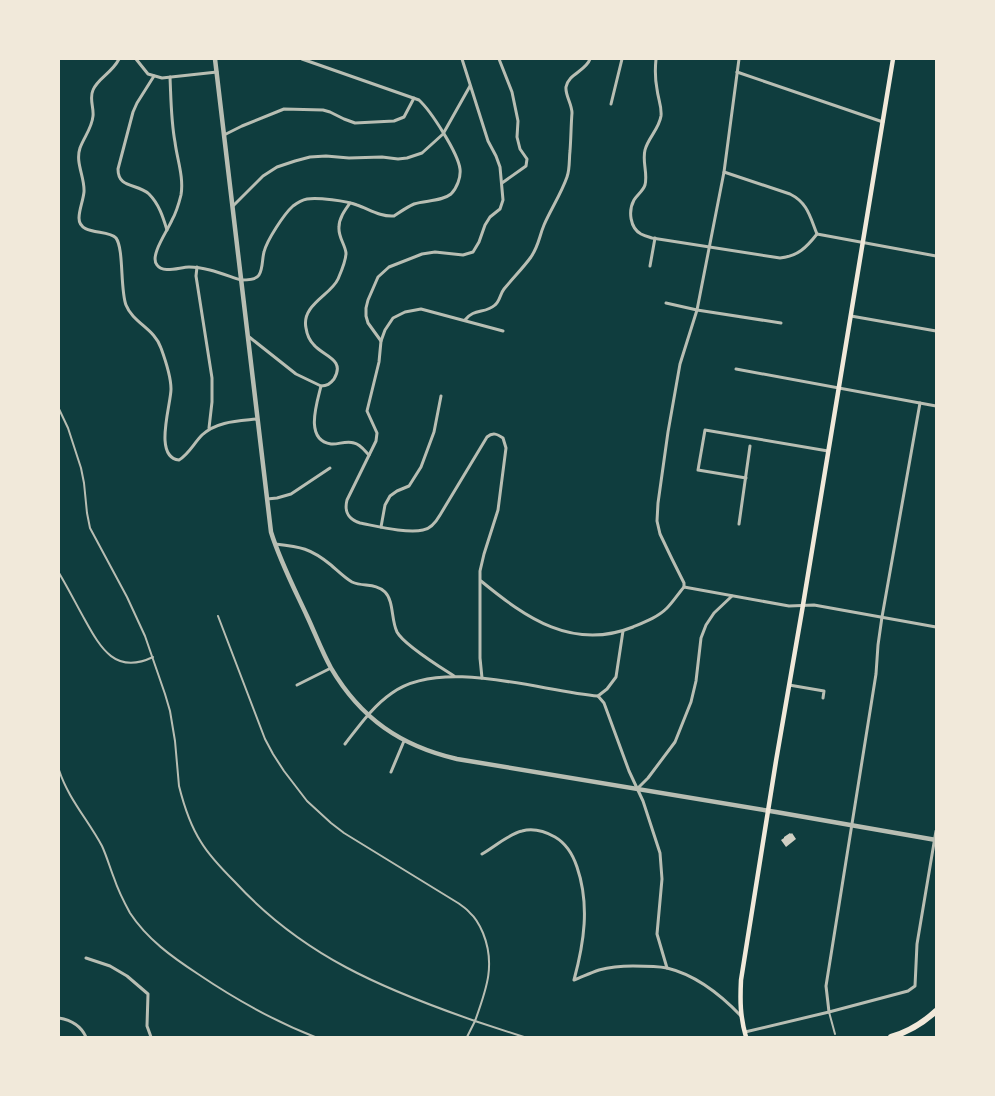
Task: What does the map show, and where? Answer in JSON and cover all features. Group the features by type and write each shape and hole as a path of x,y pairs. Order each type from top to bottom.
{"highway":[{"path":"891,1037 912,1029 936,1011"}],"main road":[{"path":"746,1037 741,1016 741,980 893,59"}],"street":[{"path":"119,59 91,94 94,111 92,125 80,148 79,168 84,183 84,192 79,219 81,225 85,228 115,237 118,242 124,295 130,314 158,339 171,388 164,440 167,452 172,459 179,460 184,457 202,435 216,425 257,419"},
{"path":"136,59 148,74 162,78 217,72"},
{"path":"215,59 271,532 274,544 331,668 350,696 369,715 393,734 404,741 440,755 852,824 936,840"},
{"path":"170,77 174,141 182,189 174,218 155,254 155,262 160,269 165,270 197,267 241,280 247,280 256,278 260,274 266,244 293,206 315,199 350,203 383,215 394,216 412,204 450,194 458,182 460,171 454,152 430,112 419,100 302,59"},
{"path":"381,341 368,323 366,316 368,300 378,277 389,267 422,254 435,252 463,256 473,252 480,242 485,225 490,217 500,209 503,200 500,167 488,141 462,59"},
{"path":"500,59 512,92 518,121 516,137 520,150 527,160 526,166 502,183"},
{"path":"465,320 476,311 486,310 494,306 502,291 526,264 540,242 544,227 561,191 568,170 572,109 565,90 567,83 584,68 590,59"},
{"path":"612,104 622,59"},
{"path":"656,59 655,73 661,107 660,119 645,149 643,160 646,175 645,185 634,200 631,210 635,230 655,238 780,258 790,257 805,248 817,234"},
{"path":"480,580 501,597 544,624 583,636 610,634 641,624 667,608 684,588 684,583 660,534 657,521 658,503 680,364 697,310 724,172 739,59"},
{"path":"737,72 883,122"},
{"path":"154,76 133,112 118,168 118,176 125,184 144,190 155,201 167,230"},
{"path":"232,206 263,176 277,167 310,157 382,157 398,159 422,153 443,134 470,86"},
{"path":"224,135 284,109 323,110 355,123 394,121 404,117 414,98"},
{"path":"724,172 797,198 807,209 817,234"},
{"path":"248,336 296,374 321,386 326,386 332,382 337,373 337,366 328,355 314,346 307,336 305,325 307,315 314,304 337,281 345,260 346,252 338,228 350,203"},
{"path":"817,234 936,256"},
{"path":"650,266 655,238"},
{"path":"197,267 196,276 212,378 209,429"},
{"path":"666,303 697,310 781,323"},
{"path":"482,678 480,658 480,572 498,510 506,448 503,438 494,434 487,436 435,524 425,530 410,531 353,521 348,516 345,507 376,441 377,433 367,411 380,362 381,341 392,318 405,312 421,309 504,331"},
{"path":"851,316 936,331"},
{"path":"736,369 936,406"},
{"path":"321,386 315,422 317,437 321,441 332,444 355,443 369,455"},
{"path":"381,527 384,505 390,496 409,486 421,467 434,432 441,396"},
{"path":"829,1012 826,986 876,674 882,617 920,404"},
{"path":"746,478 698,470 705,430 828,451"},
{"path":"739,524 750,446"},
{"path":"266,499 291,494 330,468"},
{"path":"274,544 304,548 319,556 354,583 381,588 387,593 390,600 396,630 401,638 454,676"},
{"path":"684,588 790,606 814,605 936,626"},
{"path":"637,789 648,778 675,742 691,702 696,681 701,638 706,625 714,613 732,596"},
{"path":"598,696 616,677 623,631"},
{"path":"297,685 331,668"},
{"path":"345,744 369,715 391,693 408,683 454,676 482,678 598,696 604,703 625,762 643,801 660,853 662,879 657,934 667,968"},
{"path":"789,685 824,691 823,698"},
{"path":"391,772 404,741"},
{"path":"482,854 522,831 548,833 566,846 574,857 584,892 585,916 580,956 574,980 599,970 619,966 667,968 692,977 705,985 741,1016"},
{"path":"745,1032 829,1012 908,990 916,986 917,944 936,831"},
{"path":"86,958 110,966 127,976 148,994 147,1026 152,1037"},
{"path":"59,1018 74,1023 83,1031 86,1037"}],"lane":[{"path":"59,409 68,428 81,468 86,513 90,528 127,597 153,657 172,719 176,741 179,786 184,805 201,842 245,893 304,942 328,958 413,998 524,1037"},
{"path":"59,573 96,640 108,654 128,663 142,662 153,657"},
{"path":"218,616 265,738 284,771 307,801 344,833 458,903 476,920 486,939 490,968 486,992 467,1037"},
{"path":"59,770 69,793 102,847 123,900 130,913 146,933 174,958 222,990 268,1016 315,1037"},
{"path":"829,1012 835,1034"}],"building":[{"path":"790,833 796,839 786,847 781,840"}]}
